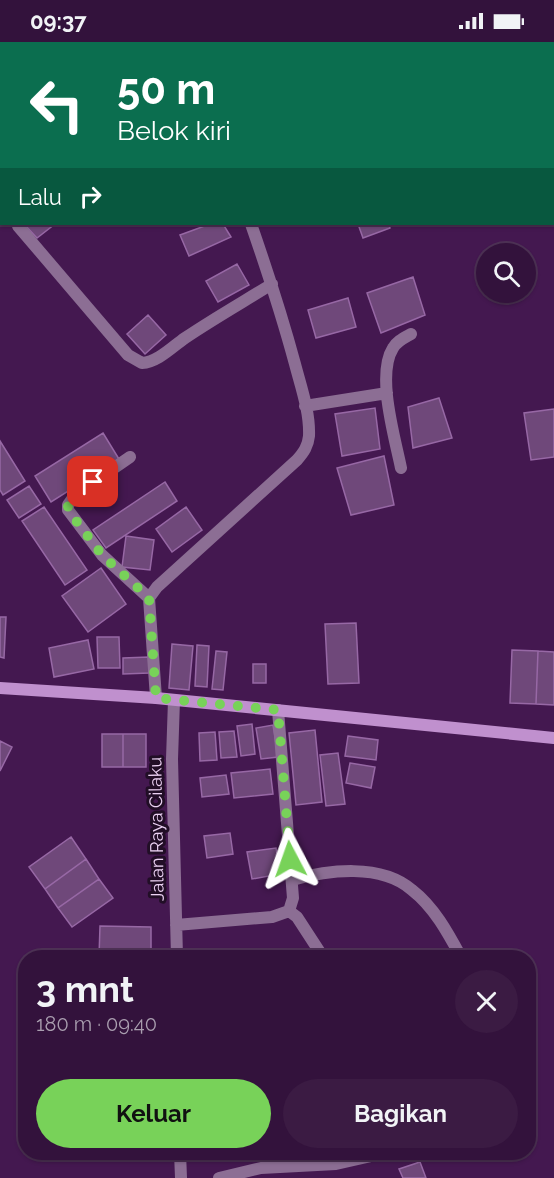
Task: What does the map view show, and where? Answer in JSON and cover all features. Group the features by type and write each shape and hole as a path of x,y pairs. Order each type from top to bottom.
{"street":[{"path":"156,698 149,598 157,587 297,460 306,450 309,436 305,406 272,284 251,225"},
{"path":"18,226 128,355 142,363 164,354 272,284"},
{"path":"401,468 385,379 387,359 394,346 411,334"},
{"path":"305,406 387,393"},
{"path":"130,457 75,495 68,505 68,510 102,555 149,598"},
{"path":"0,688 156,698 554,738"},
{"name":"Jalan Raya Cilaku","path":"174,700 172,759 177,950"},
{"path":"278,710 293,898 289,911"},
{"path":"292,880 320,872 351,871 396,879 412,890 433,912 457,950"},
{"path":"176,925 272,917 289,911"},
{"path":"289,911 297,917 318,950"},
{"path":"180,1160 181,1178"},
{"path":"219,1178 261,1168 298,1173 354,1160"}],"building":[{"path":"25,225 54,225 37,238"},
{"path":"207,225 224,225 231,237 189,256 180,235"},
{"path":"358,225 389,225 390,228 363,238"},
{"path":"237,264 249,285 218,302 206,281"},
{"path":"413,277 425,315 381,333 367,293"},
{"path":"348,298 356,327 316,338 308,310"},
{"path":"148,315 166,335 145,354 127,334"},
{"path":"439,398 452,438 413,448 408,407"},
{"path":"375,408 380,449 342,456 335,414"},
{"path":"554,409 554,457 531,460 524,413"},
{"path":"103,433 119,459 51,502 35,476"},
{"path":"0,441 25,481 3,495 0,490"},
{"path":"384,456 394,505 351,515 337,468"},
{"path":"165,482 177,501 106,548 93,530"},
{"path":"29,486 41,504 19,518 7,500"},
{"path":"44,507 87,570 65,585 22,521"},
{"path":"186,507 202,530 172,552 156,529"},
{"path":"126,536 154,540 150,570 122,567"},
{"path":"101,568 126,604 88,632 62,596"},
{"path":"0,617 6,617 4,658 0,657"},
{"path":"356,623 359,683 328,684 325,624"},
{"path":"97,637 119,637 120,668 98,668"},
{"path":"88,640 94,669 54,677 49,648"},
{"path":"172,644 193,646 189,690 169,688"},
{"path":"197,645 209,646 207,687 195,686"},
{"path":"512,650 538,651 536,704 510,703"},
{"path":"216,651 227,652 223,690 212,689"},
{"path":"538,651 554,652 554,705 536,704"},
{"path":"149,657 149,673 123,674 123,658"},
{"path":"253,664 266,664 266,683 253,683"},
{"path":"252,724 255,754 241,756 237,726"},
{"path":"273,725 278,757 261,759 256,728"},
{"path":"315,730 322,802 296,805 289,733"},
{"path":"234,731 237,757 221,758 219,732"},
{"path":"215,732 217,760 200,761 199,733"},
{"path":"102,734 123,734 123,767 102,767"},
{"path":"123,734 146,734 146,767 123,767"},
{"path":"348,736 378,740 376,760 345,756"},
{"path":"0,741 12,747 0,771"},
{"path":"338,753 345,804 326,806 320,755"},
{"path":"350,763 375,767 371,788 346,783"},
{"path":"270,769 273,794 234,798 231,773"},
{"path":"226,775 229,794 202,797 200,778"},
{"path":"230,833 233,854 207,858 204,836"},
{"path":"71,837 86,859 45,889 29,867"},
{"path":"276,848 280,874 252,879 247,852"},
{"path":"86,859 99,879 58,908 45,889"},
{"path":"99,879 113,898 72,927 58,908"},
{"path":"100,926 151,927 151,950 99,950"},
{"path":"420,1162 426,1178 403,1178 399,1169"}],"route":[{"path":"93,482 75,495 68,505 68,510 102,555 149,598 156,698 278,710 290,859"}]}
